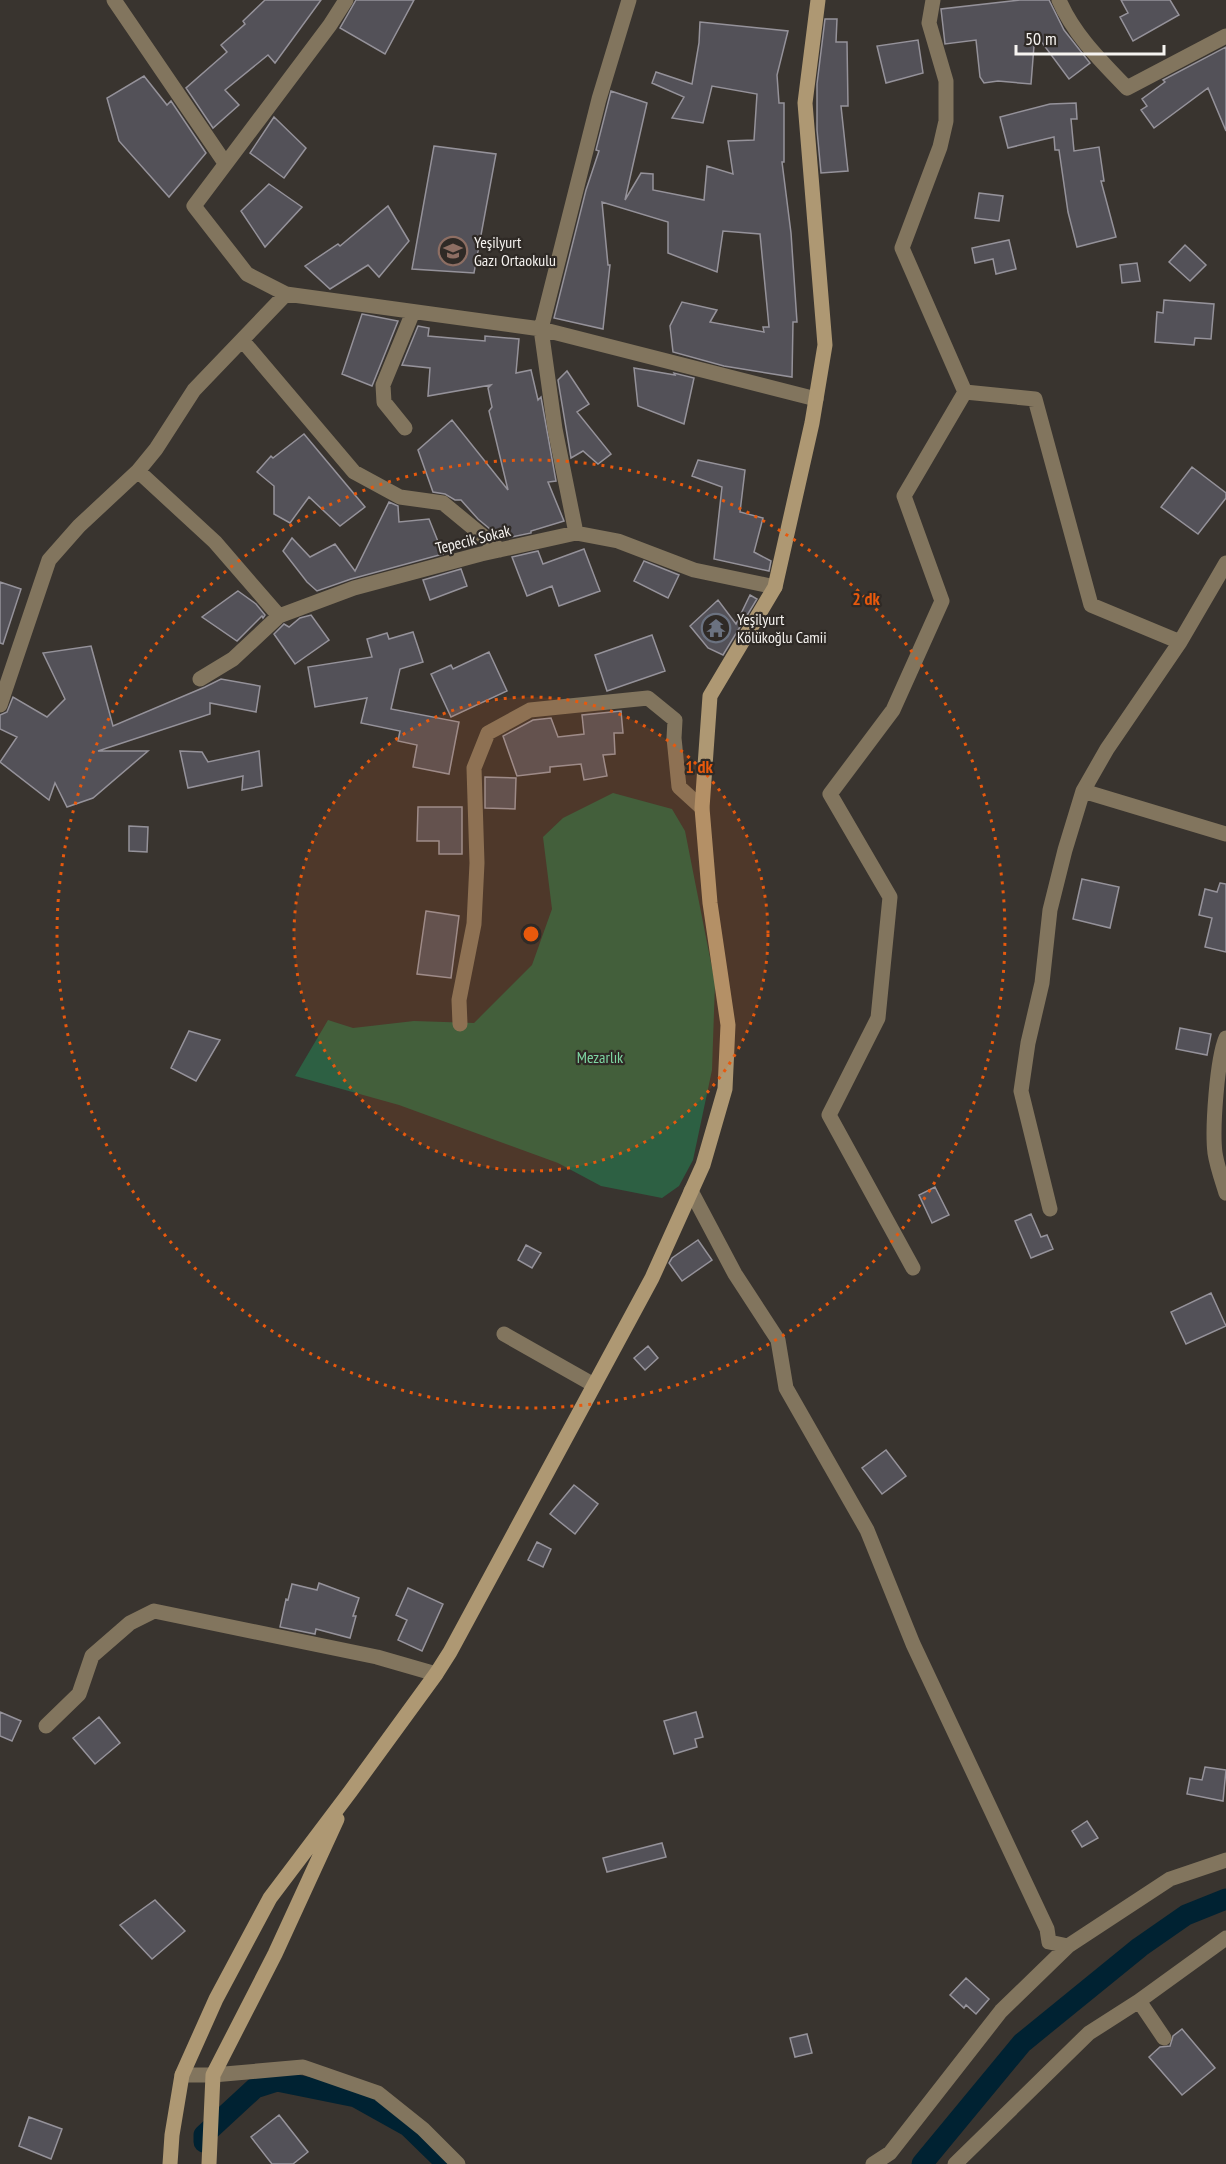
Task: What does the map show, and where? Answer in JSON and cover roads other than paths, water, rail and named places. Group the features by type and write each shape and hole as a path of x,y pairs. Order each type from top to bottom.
{"main road":[{"path":"170,2164 172,2135 182,2075 216,1999 270,1898 436,1674 652,1278 703,1164 725,1089 728,1025 710,903 702,808 710,696 775,587 816,399 825,345 805,103 818,0"},
{"path":"209,2164 213,2075 275,1954 350,1792"}],"street":[{"path":"114,0 225,163"},
{"path":"346,0 330,25 194,206 247,274 286,294 541,329 816,399"},
{"path":"576,533 555,429 541,329 599,99 629,0"},
{"path":"933,0 929,23 946,81 946,121 940,147 902,248 965,392"},
{"path":"1059,0 1068,21 1127,88 1226,36"},
{"path":"0,705 49,560 79,526 138,471 156,449 194,390 286,294"},
{"path":"405,428 384,402 383,385 413,312"},
{"path":"242,340 354,472 400,496 443,503 500,550"},
{"path":"965,392 1035,399 1091,605 1180,642"},
{"path":"913,1268 829,1115 878,1017 890,897 830,794 892,710 942,601 904,496 965,392"},
{"path":"138,471 215,542 279,616"},
{"name":"Tepecik Sokak","path":"200,679 233,659 279,616 354,588 576,533 618,541 694,570 775,587"},
{"path":"1050,1209 1021,1090 1028,1043 1042,983 1050,910 1065,850 1083,791 1107,749 1180,642 1226,563"},
{"path":"460,1024 459,1000 474,924 477,863 474,768 488,733 530,710 648,698 675,720 674,738 679,787 702,808"},
{"path":"1083,791 1226,834"},
{"path":"1226,1038 1221,1049 1217,1089 1215,1151 1226,1193"},
{"path":"691,1191 735,1274 778,1340 786,1388 867,1530 914,1644 1047,1929 1049,1942 1068,1946"},
{"path":"504,1334 594,1385"},
{"path":"46,1726 79,1694 92,1656 130,1623 154,1611 377,1657 436,1674"},
{"path":"873,2164 890,2153 1001,2011 1068,1946 1170,1879 1226,1860"},
{"path":"956,2164 1089,2032 1139,2001 1226,1938"},
{"path":"1139,2001 1164,2037"},
{"path":"182,2075 213,2075 303,2067 378,2093 423,2129 458,2164"}],"waterway":[{"path":"922,2164 1022,2043 1140,1947 1186,1915 1226,1899"},
{"path":"204,2142 204,2135 255,2088 277,2081 356,2097 408,2126 447,2164"}],"place":[{"name":"Yeşilyurt Gazı Ortaokulu","path":"453,251"},
{"name":"Yeşilyurt Kölükoğlu Camii","path":"716,628"}],"park label":[{"name":"Mezarlık","path":"600,1057"}]}
